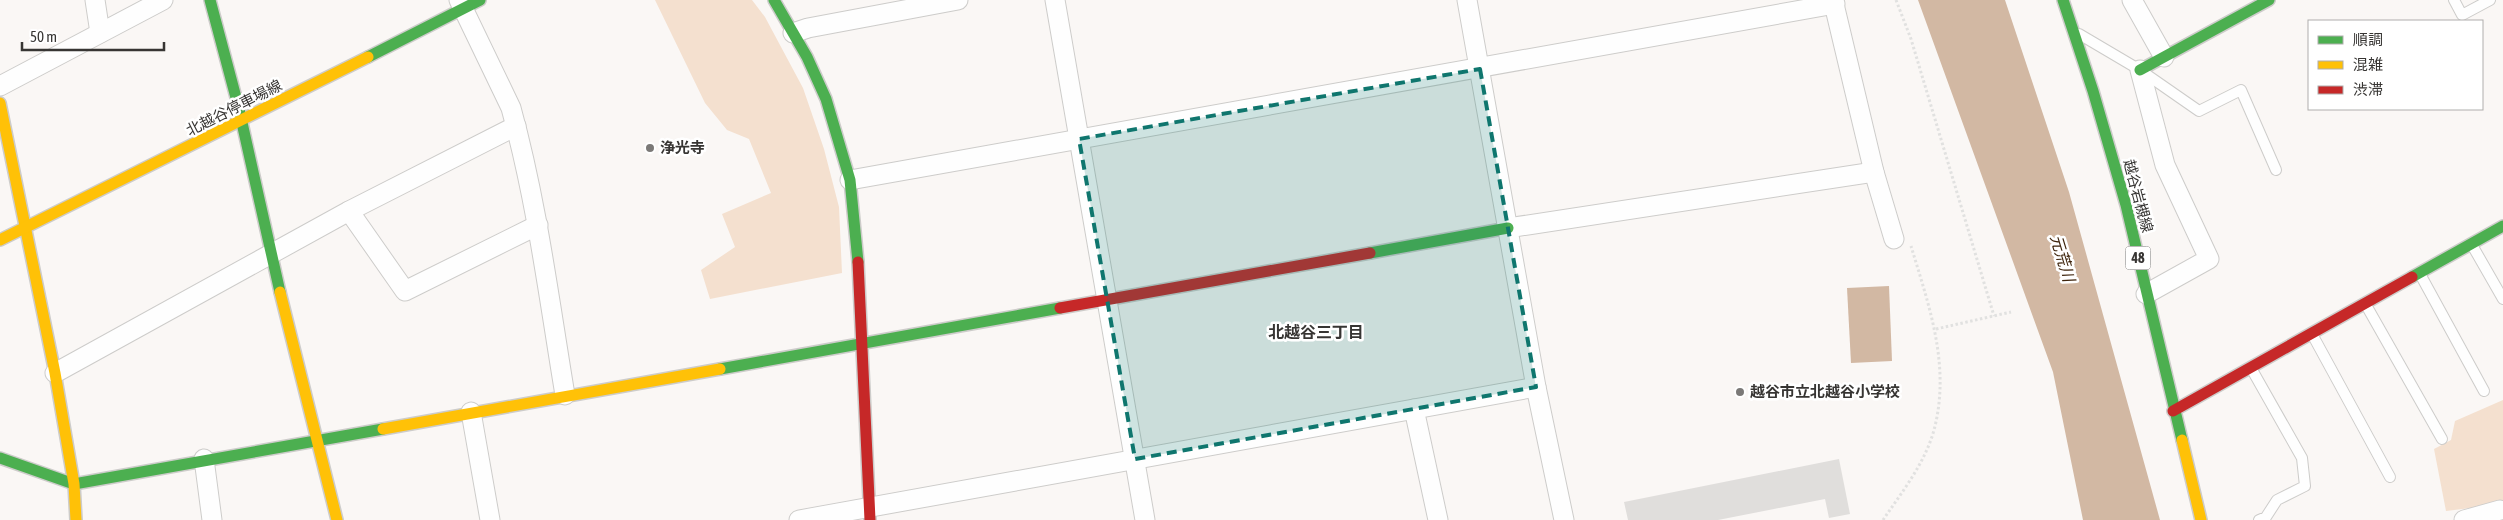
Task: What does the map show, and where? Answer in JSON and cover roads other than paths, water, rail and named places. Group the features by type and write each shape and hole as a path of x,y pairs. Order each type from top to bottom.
{"street":[{"path":"95,0 100,33"},
{"path":"0,86 163,0"},
{"path":"210,0 337,520"},
{"name":"北越谷停車場線","path":"0,240 241,122 461,4 480,0"},
{"path":"774,0 794,33 826,99 850,180 858,262 869,514"},
{"path":"794,33 808,28 958,0"},
{"path":"1055,0 1145,520"},
{"path":"1467,0 1536,387 1564,520"},
{"name":"越谷岩槻線","path":"2063,0 2126,205 2200,520"},
{"path":"2132,0 2164,57"},
{"path":"2146,294 2209,259 2165,165 2140,70 2269,0"},
{"path":"850,180 1480,68 1834,2 1874,172 1901,239"},
{"path":"461,4 511,108 516,126 538,225 565,396"},
{"path":"0,103 54,373 74,484 76,520"},
{"path":"54,373 272,256 349,211 516,126"},
{"path":"0,458 74,484 204,459 1508,228 1874,172"},
{"path":"349,211 405,291 538,225"},
{"path":"2173,411 2503,226"},
{"path":"799,520 869,514 1135,459 1536,387"},
{"path":"1414,409 1438,520"},
{"path":"471,412 490,520"},
{"path":"204,459 212,520"},
{"path":"2473,519 2500,510"}],"lane":[{"path":"2454,0 2462,15 2490,0"},
{"path":"2074,31 2140,70 2199,110 2241,90 2276,170"},
{"path":"2472,244 2503,299"},
{"path":"2420,273 2484,391"},
{"path":"2365,304 2442,439"},
{"path":"2312,334 2390,477"},
{"path":"2251,368 2302,458 2305,486 2277,500 2266,517 2259,520"}],"water":[{"name":"元荒川","path":"1918,0 2005,0 2069,192 2160,520 2083,520 2053,372"},
{"path":"1889,286 1892,361 1851,363 1847,288"}],"place":[{"name":"浄光寺","path":"650,148"},
{"name":"越谷市立北越谷小学校","path":"1740,392"}],"district":[{"name":"北越谷三丁目","path":"1316,332"}]}
